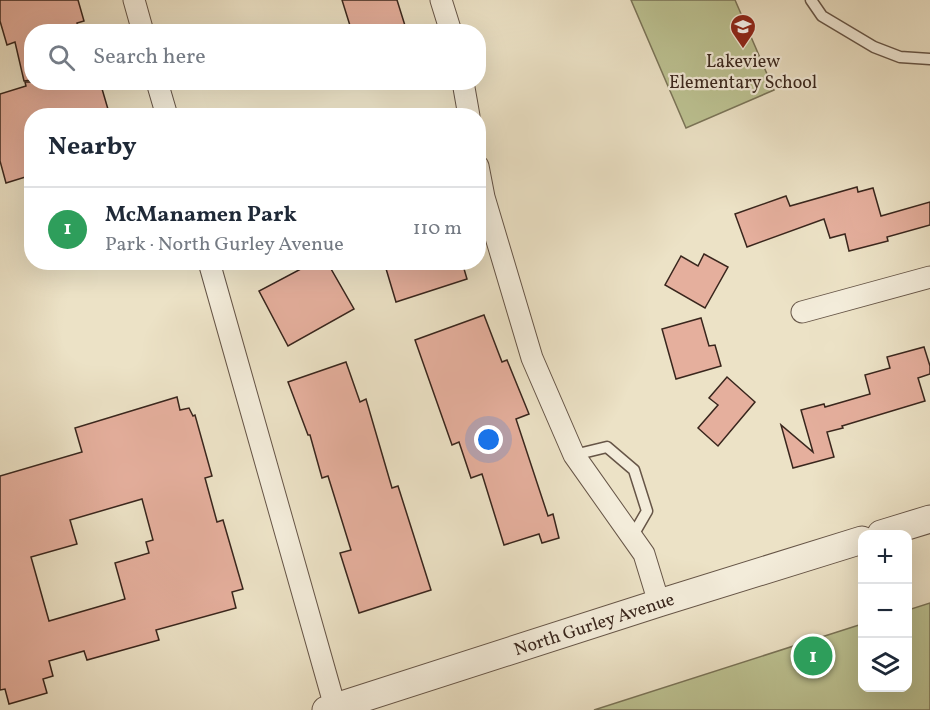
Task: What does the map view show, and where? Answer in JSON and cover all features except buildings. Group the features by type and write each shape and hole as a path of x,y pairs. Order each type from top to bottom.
{"street":[{"path":"134,0 141,24"},
{"path":"441,0 449,24"},
{"path":"159,90 164,108"},
{"path":"464,90 468,108"},
{"path":"486,204 532,358 574,454 644,554 659,603"},
{"path":"210,270 330,708"},
{"path":"802,312 930,277"},
{"path":"894,530 930,519"},
{"name":"North Gurley Avenue","path":"330,708 858,541"}],"lane":[{"path":"810,0 822,16 874,48 900,57 930,59"},
{"path":"574,454 607,447 634,470 647,511 632,537"}],"green space":[{"path":"631,0 735,0 774,90 686,128"},
{"path":"930,603 930,710 594,710 858,625 858,692 912,692 912,609"}],"place":[{"name":"Lakeview Elementary School","path":"743,50"},
{"name":"McManamen Park","path":"813,656"}]}
